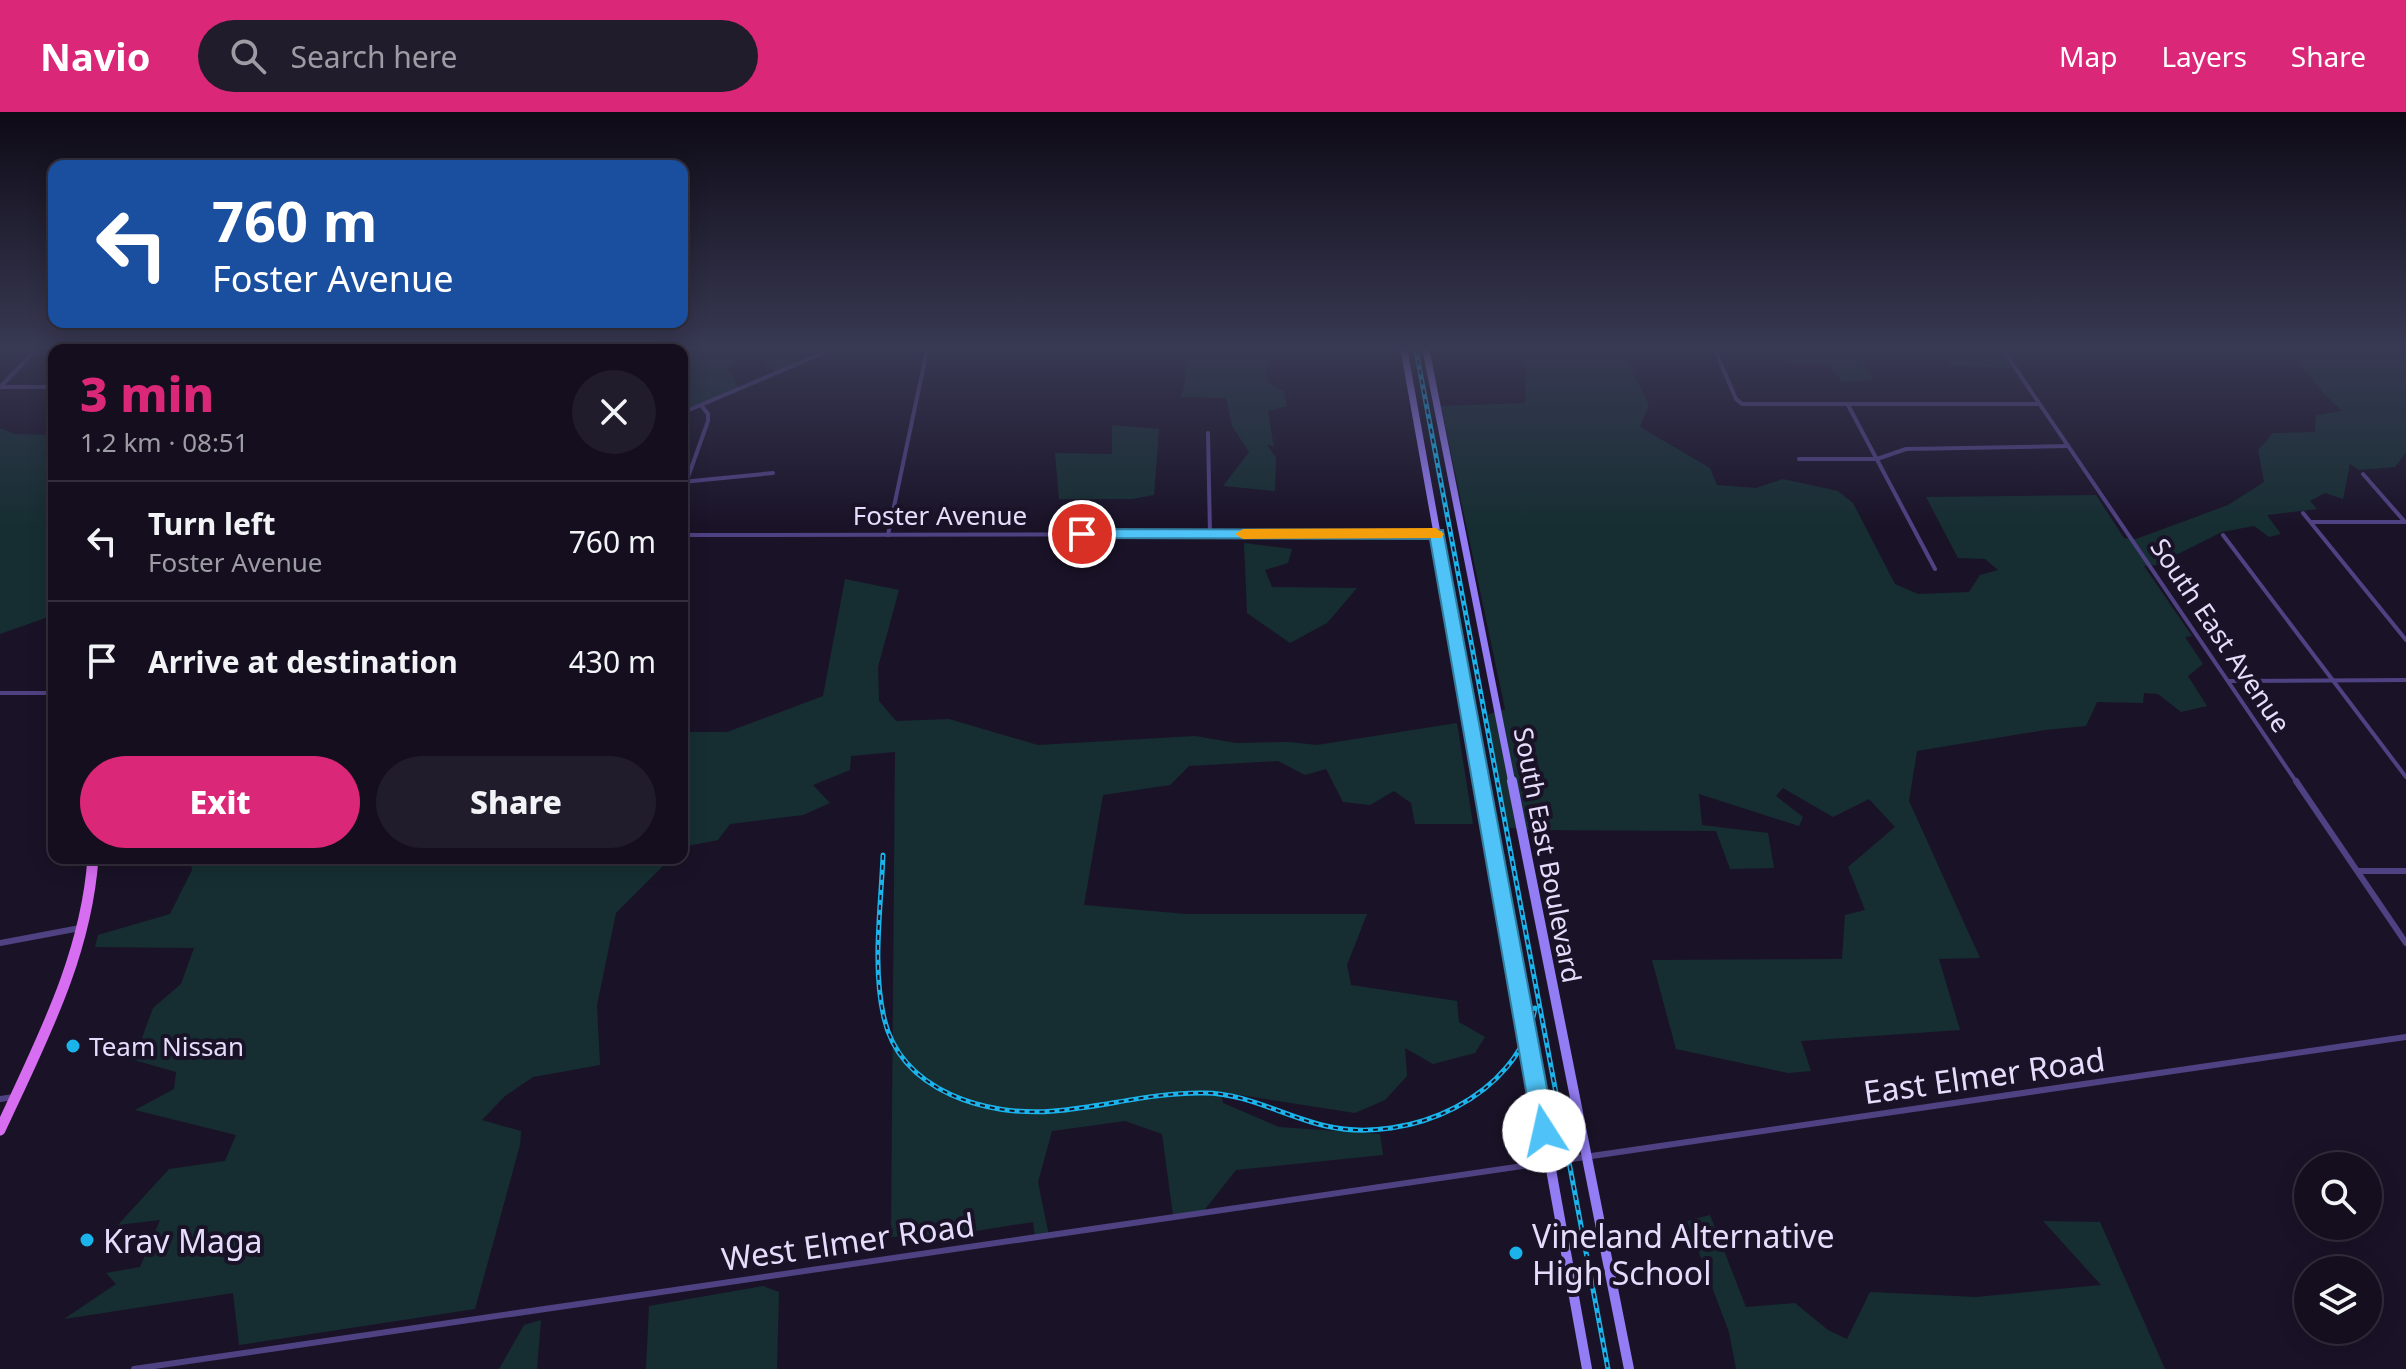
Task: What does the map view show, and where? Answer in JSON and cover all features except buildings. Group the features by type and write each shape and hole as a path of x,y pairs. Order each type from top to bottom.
{"main road":[{"path":"1415,409 1587,1369"},
{"name":"South East Boulevard","path":"1438,409 1629,1369"},
{"path":"0,1130 66,981 85,927 93,864"}],"street":[{"path":"688,472 708,421 704,409"},
{"path":"888,535 915,409"},
{"path":"1850,409 1935,569"},
{"name":"South East Avenue","path":"2043,409 2406,943"},
{"path":"1208,433 1210,534"},
{"path":"1799,459 1877,459 1906,449 2068,446"},
{"path":"688,482 773,473"},
{"path":"2363,474 2406,522"},
{"path":"2303,513 2406,640"},
{"path":"2311,522 2406,522"},
{"name":"Foster Avenue","path":"688,535 1437,534"},
{"path":"2223,535 2406,777"},
{"path":"2228,681 2406,680"},
{"path":"0,693 48,693"},
{"path":"2357,871 2406,871"},
{"path":"0,943 85,927"},
{"name":"East Elmer Road","path":"1568,1159 2406,1037"},
{"path":"0,1099 15,1097"},
{"name":"West Elmer Road","path":"134,1369 1568,1159"}],"green space":[{"path":"1228,409 1277,409 1268,411 1274,447 1267,444 1276,458 1275,491 1223,486 1249,452 1232,426"},
{"path":"1442,409 1648,409 1640,427 1710,468 1717,485 1756,488 1783,479 1838,491 1853,503 1895,584 1918,594 1969,592 1980,575 1998,570 1985,559 1958,558 1926,497 2096,495 2124,538 2136,539 2228,505 2264,482 2258,450 2273,433 2315,432 2316,415 2342,411 2340,409 2406,409 2406,453 2395,467 2359,470 2350,464 2343,499 2325,493 2310,501 2317,509 2267,515 2281,534 2269,537 2254,526 2222,532 2156,565 2144,566 2192,636 2185,637 2203,664 2188,676 2207,706 2181,712 2158,694 2144,693 2143,703 2097,702 2086,726 1917,751 1909,801 1980,958 1939,959 1960,1030 1801,1041 1811,1071 1788,1073 1676,1049 1652,960 1842,959 1845,915 1865,910 1848,867 1895,827 1869,799 1833,817 1783,788 1776,796 1803,817 1799,826 1699,794 1702,825 1768,833 1774,868 1730,869 1716,831 1526,830 1505,827 1484,716 1505,709"},
{"path":"1112,425 1159,429 1154,495 1132,499 1059,499 1055,453 1112,454"},
{"path":"0,428 15,434 48,435 48,617 0,634"},
{"path":"1244,543 1292,549 1288,563 1265,570 1272,587 1357,588 1327,623 1290,643 1247,613"},
{"path":"845,579 899,590 878,667 879,701 896,721 949,719 1038,745 1195,736 1236,743 1317,745 1457,723 1473,824 1415,824 1411,803 1394,791 1370,805 1343,802 1326,769 1305,775 1278,761 1189,766 1170,785 1103,795 1084,905 1186,914 1367,914 1347,965 1351,985 1457,1001 1459,1022 1485,1037 1475,1053 1433,1064 1405,1048 1407,1076 1385,1100 1355,1113 1221,1092 1223,1103 1279,1127 1380,1134 1383,1155 1236,1170 1202,1213 1173,1215 1162,1134 1125,1121 1052,1131 1038,1182 1049,1236 1035,1238 1033,1222 957,1234 891,1237 895,752 851,756 850,770 813,785 830,803 803,815 730,824 718,840 688,846 688,732 727,732 823,696"},
{"path":"191,864 665,864 616,913 597,1005 600,1065 533,1077 505,1096 482,1120 521,1131 520,1145 475,1309 239,1345 233,1293 64,1319 116,1284 106,1273 140,1267 160,1220 118,1225 169,1169 225,1161 236,1135 135,1110 174,1089 176,1072 134,1060 153,1008 181,984 194,948 95,947 98,935 170,914 192,870"},
{"path":"1710,1215 1746,1307 1795,1303 1828,1330 1847,1339 1870,1292 1976,1297 2101,1285 2043,1221 2100,1222 2165,1369 1736,1369 1729,1332 1687,1221"},
{"path":"763,1286 779,1292 777,1369 646,1369 649,1306"},
{"path":"541,1320 537,1369 499,1369 524,1325"}],"railway":[{"path":"1427,409 1608,1369"},
{"path":"883,855 878,978 884,1018 893,1043 908,1065 928,1082 976,1104 1028,1112 1054,1111 1166,1095 1204,1093 1251,1101 1326,1126 1358,1130 1391,1128 1455,1108 1483,1089 1507,1067 1525,1039 1535,1008"}],"slow traffic":[{"path":"1243,534 1436,534"}],"place":[{"name":"Team Nissan","path":"73,1046"},
{"name":"Krav Maga","path":"87,1240"},
{"name":"Vineland Alternative High School","path":"1516,1253"}],"route":[{"path":"1082,534 1437,534 1544,1131"}]}
